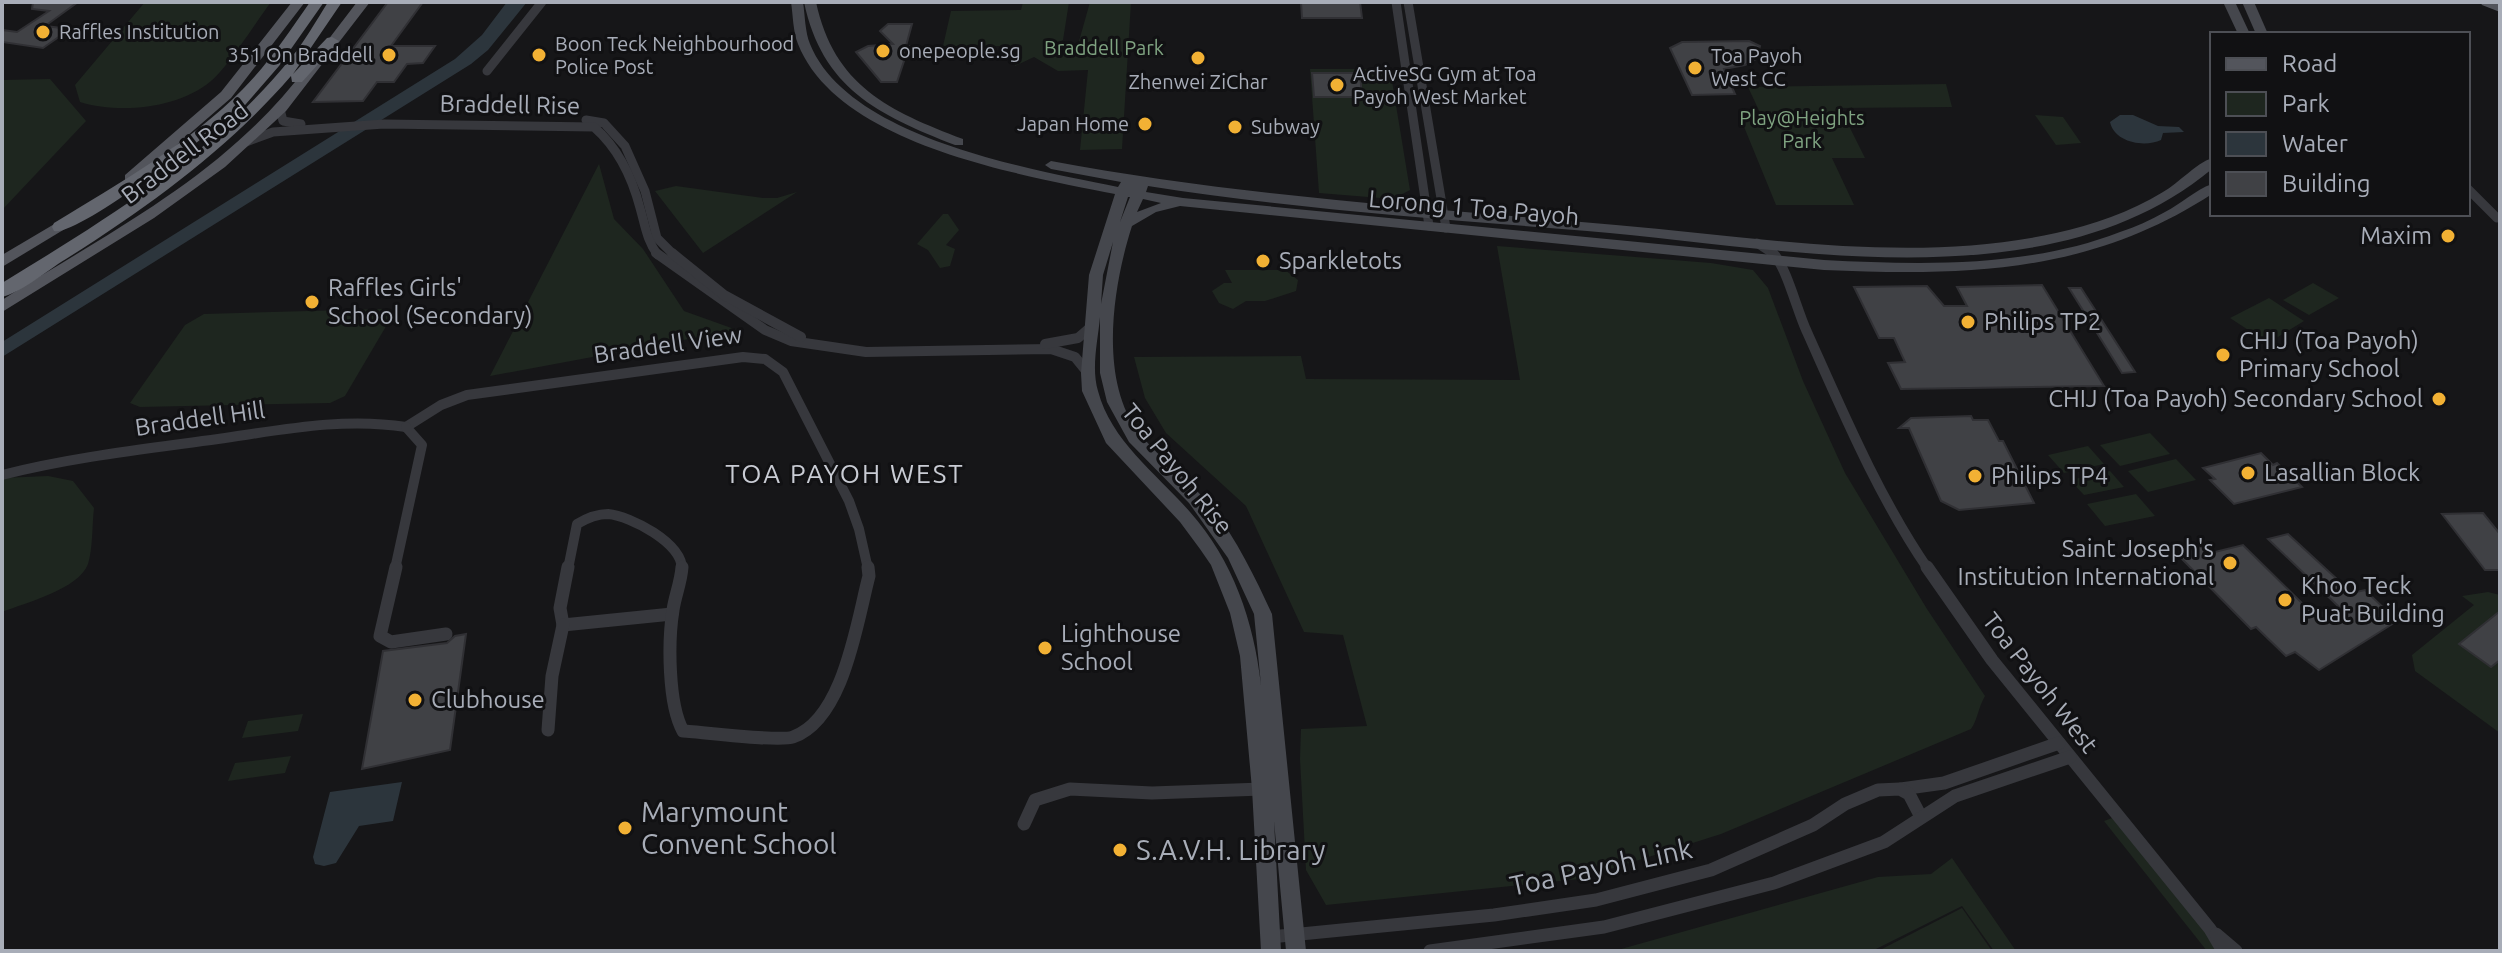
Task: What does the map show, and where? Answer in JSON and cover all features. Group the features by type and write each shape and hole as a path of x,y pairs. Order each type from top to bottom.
{"highway":[{"name":"Braddell Road","path":"2,277 75,231 192,147 260,81 317,2"},
{"name":"Braddell Road","path":"2,291 53,260 154,189 238,123 295,63 335,2"},
{"path":"53,260 105,231 203,162 268,108 332,41"},
{"path":"60,227 175,153 218,120 260,81"}],"main road":[{"name":"Braddell Road","path":"2,307 179,192 245,142 280,109 364,2"},
{"name":"Lorong 1 Toa Payoh","path":"797,2 800,31 845,98 918,139 985,161 1092,186 1183,202 1429,219 1445,213 1818,249 1959,250 2057,236 2148,207 2183,186 2210,164"},
{"name":"Lorong 1 Toa Payoh","path":"810,2 819,55 860,94 922,129 1006,156 1128,179 1429,219 1446,228 1527,240 1762,259 1781,267 1995,265 2073,251 2162,217 2210,189"},
{"path":"2248,2 2261,32"},
{"path":"2486,2 2500,8"},
{"name":"Braddell Road","path":"2,262 60,227 148,165 199,121 250,68 297,4"},
{"path":"2230,5 2243,32"},
{"name":"Toa Payoh Rise","path":"1128,179 1096,275 1088,373 1096,409 1112,439 1186,518 1206,544 1228,583 1239,613 1249,656 1262,789 1270,944"},
{"name":"Toa Payoh Rise","path":"1144,181 1116,251 1108,307 1107,366 1113,397 1125,424 1142,449 1195,499 1248,579 1263,614 1296,943"},
{"path":"1092,186 1106,206 1109,229"},
{"path":"1124,225 1152,209 1183,202"},
{"path":"1818,249 1814,257 1824,265"},
{"path":"1263,839 1276,842 1287,837"}],"street":[{"path":"487,71 542,2"},
{"path":"1396,2 1429,219"},
{"path":"1408,2 1446,228"},
{"path":"1401,27 1412,27"},
{"name":"Braddell Rise","path":"280,109 283,121 290,124 341,125"},
{"name":"Braddell Rise","path":"245,142 273,132 386,122 594,127 613,147 630,174 647,242 656,254 765,330 791,341 847,347 1051,349 1075,357 1088,373"},
{"path":"2470,191 2497,218"},
{"path":"1756,243 1770,250 1781,267"},
{"name":"Toa Payoh West","path":"1781,267 1838,404 1873,478 1904,531 1992,660 2210,929 2223,951"},
{"name":"Braddell Rise","path":"847,347 1052,344 1078,338 1092,326"},
{"name":"Braddell View","path":"406,427 441,405 467,395 743,357 757,356 775,363 783,372 862,533 869,563 869,576 842,678 830,703 807,729 791,738 683,731 678,726 675,710 672,614 682,560 675,549 620,515 606,513 586,517 577,524 560,608 563,625"},
{"name":"Braddell Hill","path":"2,475 72,459 305,427 406,427"},
{"path":"406,427 422,445 380,636 391,642 446,634"},
{"path":"548,730 552,676 563,625 672,614"},
{"name":"Toa Payoh Link","path":"1296,943 1596,900 1711,870 1813,825 1845,804 1878,790 1944,783 2059,743"},
{"path":"1430,951 1542,939 1669,913 1796,875 1884,842 1915,826 1921,817 1953,797 2070,757"},
{"path":"1024,824 1035,800 1070,789 1152,793 1262,789"},
{"path":"1900,789 1915,801 1921,817"},
{"name":"Toa Payoh West","path":"2210,929 2236,951"},
{"name":"Toa Payoh Rise","path":"1270,944 1296,943"}],"green space":[{"path":"145,2 271,2 225,66 211,81 182,98 130,108 80,102 75,85"},
{"name":"Braddell Park","path":"1023,2 1069,2 1063,40 1055,44 1062,52 1076,52 1090,2 1131,2 1122,149 1080,150 1088,70 1058,71 1034,57 1015,66 1018,46 943,46 951,11 1021,10"},
{"path":"1310,69 1390,69 1410,190 1393,199 1319,193"},
{"path":"50,79 86,121 2,210 2,80"},
{"name":"Play@Heights Park","path":"1946,84 1952,107 1840,108 1865,158 1832,158 1854,205 1776,205 1740,117 1762,117 1748,87"},
{"path":"2035,115 2063,117 2081,143 2056,145"},
{"path":"599,164 614,219 643,249 684,311 737,330 490,376"},
{"path":"676,186 763,198 777,198 797,192 703,253 655,191"},
{"path":"943,214 948,214 959,230 946,245 955,249 950,266 940,268 928,250 917,244"},
{"path":"1497,246 1711,263 1753,270 1768,288 1803,381 1845,473 1927,609 1985,696 1971,729 1721,834 1579,879 1326,905 1306,870 1301,729 1367,726 1343,635 1304,632 1246,506 1166,433 1145,398 1134,357 1301,356 1306,379 1520,380"},
{"path":"1225,270 1285,270 1298,280 1296,291 1265,301 1246,301 1233,309 1219,303 1212,291 1224,283 1232,283"},
{"path":"2313,283 2339,298 2309,315 2283,300"},
{"path":"2269,298 2304,321 2268,343 2230,318"},
{"path":"395,311 345,396 330,403 140,407 130,403 185,325 204,314"},
{"path":"2150,433 2170,454 2120,466 2100,445"},
{"path":"2088,446 2104,464 2064,473 2048,455"},
{"path":"2176,459 2196,480 2148,492 2128,471"},
{"path":"2110,471 2124,487 2084,495 2070,480"},
{"path":"48,476 73,481 94,508 88,564 83,573 63,588 2,612 2,478"},
{"path":"2136,494 2155,516 2105,526 2087,504"},
{"path":"2488,592 2500,595 2500,733 2415,671 2412,655 2474,605 2462,596"},
{"path":"303,714 298,731 242,738 248,721"},
{"path":"291,756 285,773 228,781 235,763"},
{"path":"2115,817 2221,951 2207,951 2104,821"},
{"path":"1952,858 2016,951 1994,951 1962,906 1872,951 1614,951 1878,877 1931,874"},
{"path":"1962,908 1992,951 1878,951"}],"water":[{"path":"507,2 527,2 488,50 471,64 2,357 2,342 455,59 482,35"},
{"path":"2120,115 2133,115 2158,126 2179,127 2184,132 2163,133 2161,140 2154,142 2131,142 2117,134 2110,122"},
{"path":"402,782 393,821 359,826 336,863 324,866 315,864 313,857 330,792"}],"building":[{"path":"33,2 78,2 45,26 70,29 43,48 2,42 2,30 17,32 49,11 32,9"},
{"name":"351 On Braddell","path":"388,2 423,2 391,46 435,46 423,63 407,64 394,82 377,82 363,101 313,102"},
{"path":"1301,2 1360,2 1362,18 1302,18"},
{"name":"onepeople.sg","path":"888,24 912,24 906,46 909,46 897,82 881,82 856,52 868,46 893,44 880,31"},
{"name":"Toa Payoh West CC","path":"1749,41 1760,46 1756,59 1745,65 1724,69 1735,94 1692,95 1670,48 1682,42"},
{"name":"ActiveSG Gym at Toa Payoh West Market","path":"1312,73 1360,73 1362,97 1314,97"},
{"name":"Philips TP2","path":"2042,285 2104,386 1901,389 1888,363 1905,362 1894,338 1879,338 1854,287 1927,286 1944,306 1967,306 1957,287"},
{"path":"2069,288 2081,288 2135,372 2122,373"},
{"name":"Philips TP4","path":"1971,416 1973,420 1988,420 1999,441 2003,441 2034,503 1959,510 1941,501 1909,428 1899,428 1911,418"},
{"name":"Lasallian Block","path":"2261,453 2273,465 2277,463 2302,487 2234,504 2210,480 2215,479 2203,468"},
{"path":"2483,513 2500,534 2500,570 2485,570 2442,514"},
{"name":"Khoo Teck Puat Building","path":"2288,534 2352,593 2365,590 2390,614 2384,615 2394,623 2319,670 2295,652 2286,656 2256,627 2251,629 2177,554 2203,546 2211,553 2243,545 2312,613 2339,607 2268,539"},
{"path":"2500,611 2500,660 2491,667 2459,644"},
{"name":"Clubhouse","path":"466,634 450,750 362,769 383,651 447,643 455,636"}],"place":[{"name":"Raffles Institution","path":"43,32"},
{"name":"onepeople.sg","path":"883,51"},
{"name":"351 On Braddell","path":"389,55"},
{"name":"Boon Teck Neighbourhood Police Post","path":"539,55"},
{"name":"Zhenwei ZiChar","path":"1198,58"},
{"name":"Toa Payoh West CC","path":"1695,68"},
{"name":"ActiveSG Gym at Toa Payoh West Market","path":"1337,85"},
{"name":"Japan Home","path":"1145,124"},
{"name":"Subway","path":"1235,127"},
{"name":"Maxim","path":"2448,236"},
{"name":"Sparkletots","path":"1263,261"},
{"name":"Raffles Girls' School (Secondary)","path":"312,302"},
{"name":"Philips TP2","path":"1968,322"},
{"name":"CHIJ (Toa Payoh) Primary School","path":"2223,355"},
{"name":"CHIJ (Toa Payoh) Secondary School","path":"2439,399"},
{"name":"Lasallian Block","path":"2248,473"},
{"name":"Philips TP4","path":"1975,476"},
{"name":"Saint Joseph's Institution International","path":"2230,563"},
{"name":"Khoo Teck Puat Building","path":"2285,600"},
{"name":"Lighthouse School","path":"1045,648"},
{"name":"Clubhouse","path":"415,700"},
{"name":"Marymount Convent School","path":"625,828"},
{"name":"S.A.V.H. Library","path":"1120,850"}],"district":[{"name":"TOA PAYOH WEST","path":"845,474"}]}
